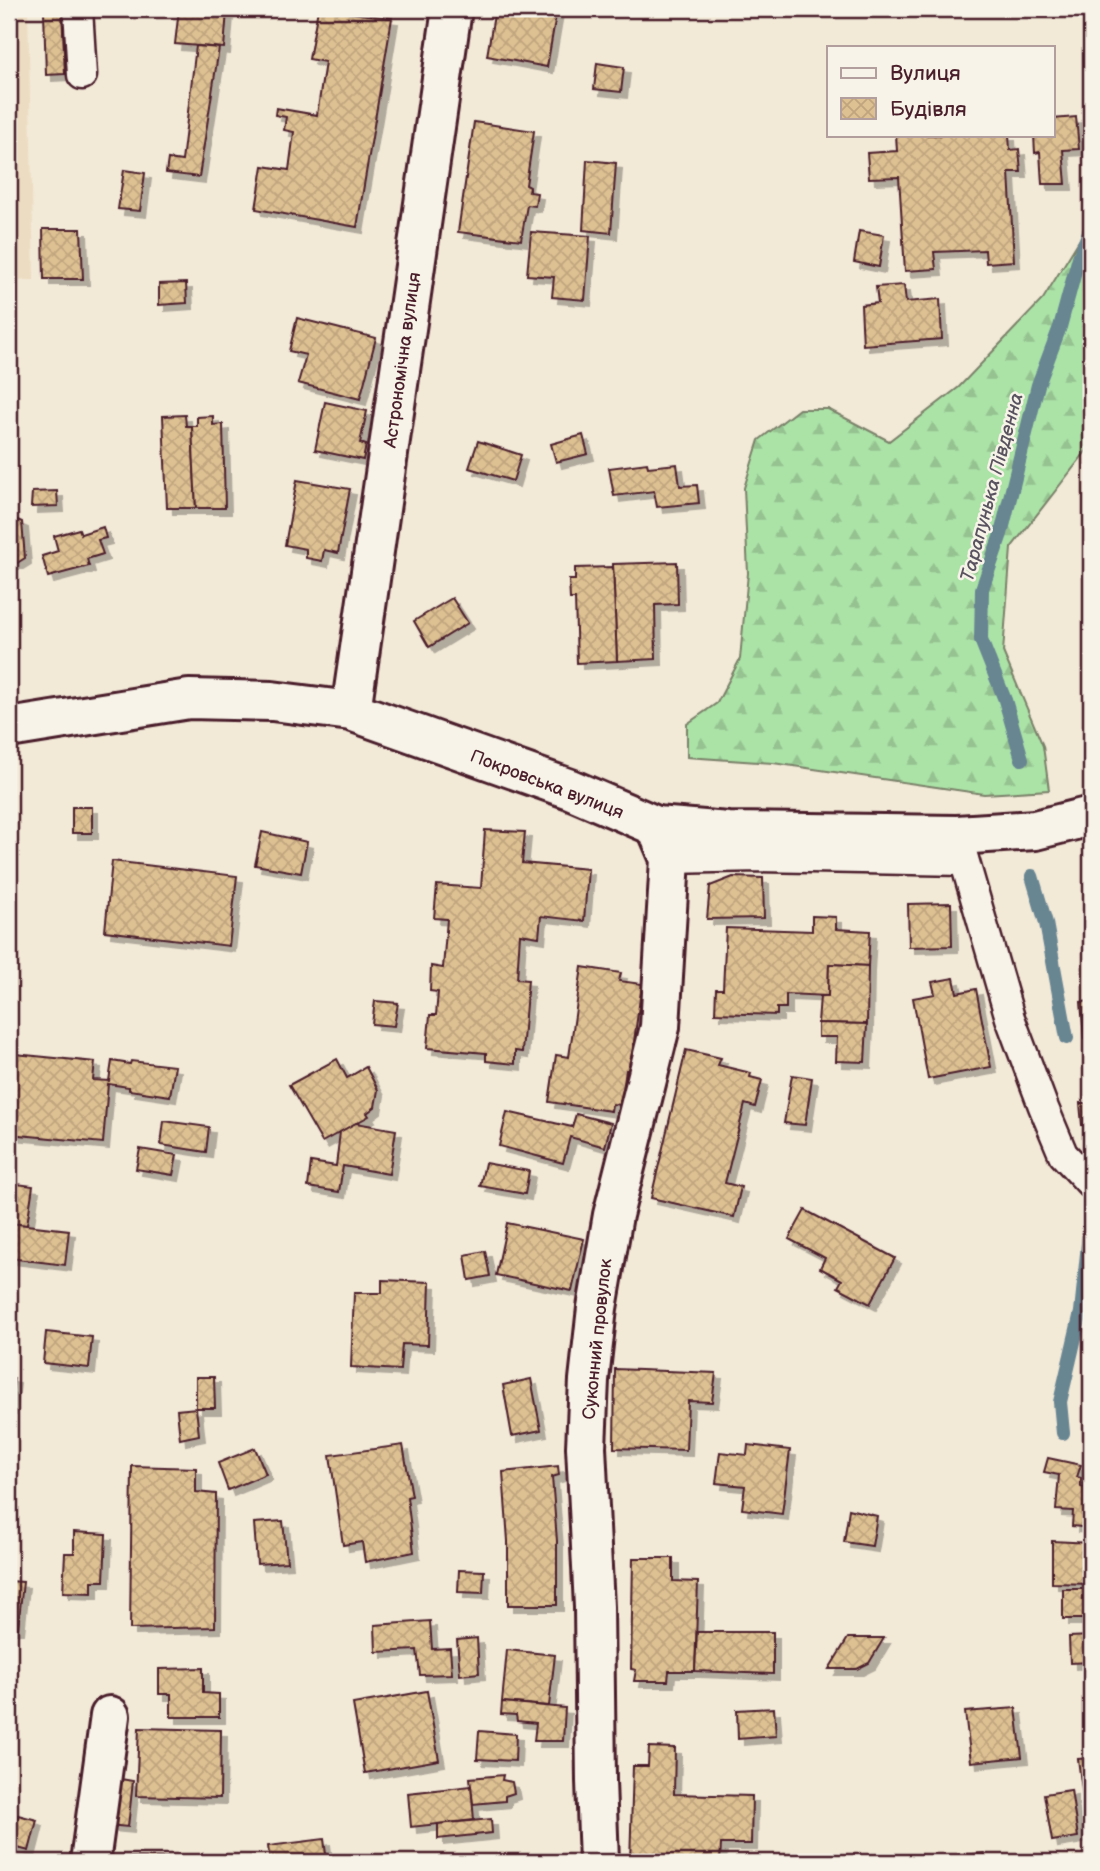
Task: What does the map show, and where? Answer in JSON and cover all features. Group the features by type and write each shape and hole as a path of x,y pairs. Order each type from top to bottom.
{"street":[{"name":"Астрономічна вулиця","path":"351,711 453,9"},
{"name":"Покровська вулиця","path":"9,728 189,699 272,701 351,711 570,789 663,842 728,832 960,848 1091,816"},
{"name":"Суконний провулок","path":"599,1862 594,1607 586,1447 589,1380 597,1308 613,1215 660,1027 663,842"},
{"path":"90,1862 110,1716"}],"lane":[{"path":"78,9 82,75"},
{"path":"960,848 1010,1018 1043,1106 1063,1154 1091,1184"}],"shaded area":[{"path":"9,9 28,9 34,280 9,281"}],"green space":[{"path":"1091,221 1091,445 1011,548 1003,652 1043,746 1049,790 984,794 773,763 687,757 687,724 717,703 740,659 748,573 744,488 759,440 799,409 828,409 889,441 959,387 1043,299"}],"building":[{"path":"179,9 227,11 224,48 175,44"},
{"path":"318,9 392,18 357,227 256,209 263,166 289,170 294,132 284,130 286,117 275,115 276,108 317,115 325,62 309,59"},
{"path":"495,9 557,9 547,67 487,56"},
{"path":"62,11 65,74 46,75 44,12"},
{"path":"196,46 219,48 199,177 166,173 168,159 182,161"},
{"path":"597,63 624,67 621,92 594,89"},
{"path":"1076,117 1079,149 1063,150 1066,184 1042,184 1040,152 1035,153 1034,136 1054,136 1054,119"},
{"path":"474,122 534,131 526,185 530,187 529,192 537,193 535,206 527,205 521,240 458,232"},
{"path":"896,136 1009,136 1010,150 1019,149 1021,172 1009,172 1014,261 986,263 985,250 934,252 936,269 905,271 899,177 869,178 867,153 897,151"},
{"path":"587,160 616,163 611,233 583,230"},
{"path":"124,170 145,173 140,211 118,209"},
{"path":"43,229 81,229 83,279 44,279"},
{"path":"859,231 884,235 879,267 854,262"},
{"path":"531,232 590,236 585,300 552,297 554,277 527,275"},
{"path":"186,283 187,303 159,305 159,284"},
{"path":"904,285 906,302 940,299 942,339 863,345 861,305 878,303 876,287"},
{"path":"297,318 376,338 360,399 298,383 306,355 289,351"},
{"path":"325,402 367,411 360,443 366,445 363,460 315,450"},
{"path":"185,415 186,426 192,426 196,508 167,508 163,416"},
{"path":"213,416 213,425 223,424 225,508 196,508 192,426 197,426 197,417"},
{"path":"583,435 588,454 556,462 551,444"},
{"path":"478,441 521,455 513,481 469,468"},
{"path":"647,463 648,467 677,464 680,486 697,485 699,503 657,507 654,491 614,496 609,468"},
{"path":"297,480 350,489 338,553 324,550 322,561 306,558 306,549 285,545"},
{"path":"57,491 58,506 31,507 32,492"},
{"path":"9,520 22,522 25,558 17,563 9,563"},
{"path":"103,527 106,538 98,540 103,554 87,559 89,566 48,577 42,556 58,551 54,536 79,529 81,534"},
{"path":"677,562 678,604 655,605 656,659 617,661 613,564"},
{"path":"613,567 617,661 577,663 575,599 570,599 569,580 575,580 575,568"},
{"path":"452,598 468,623 429,647 414,621"},
{"path":"72,807 92,807 92,833 72,833"},
{"path":"485,830 525,832 522,863 588,869 584,921 541,916 539,937 520,934 517,979 528,980 522,1052 515,1051 515,1064 486,1061 486,1053 427,1048 430,1015 436,1015 438,992 430,991 431,966 443,968 447,919 434,918 437,885 481,888"},
{"path":"262,832 307,842 301,873 255,865"},
{"path":"112,861 237,876 229,946 105,931"},
{"path":"733,877 763,878 764,918 707,919 710,886"},
{"path":"951,903 952,946 909,947 908,904"},
{"path":"812,916 836,917 836,929 870,931 868,966 829,964 828,996 786,994 786,1008 777,1008 777,1015 715,1013 716,989 723,989 726,928 812,931"},
{"path":"829,964 868,966 867,1024 818,1023 820,996 828,996"},
{"path":"582,967 621,973 619,981 642,984 630,1070 626,1070 621,1105 612,1104 611,1111 549,1102 556,1055 569,1057"},
{"path":"954,978 957,993 976,989 991,1067 928,1079 913,998 935,994 932,982"},
{"path":"375,1001 398,1003 394,1026 372,1024"},
{"path":"1091,1001 1091,1037 1084,1038 1081,1002"},
{"path":"818,1023 867,1024 865,1062 836,1061 837,1037 818,1037"},
{"path":"686,1050 721,1058 718,1065 751,1073 750,1077 762,1080 755,1107 745,1104 725,1183 741,1187 734,1217 651,1198"},
{"path":"15,1054 95,1062 93,1080 109,1081 112,1061 175,1066 170,1096 108,1084 103,1143 9,1134"},
{"path":"337,1059 347,1078 366,1067 378,1090 375,1107 367,1113 369,1116 322,1142 289,1085"},
{"path":"792,1075 812,1078 805,1125 784,1123"},
{"path":"1080,1103 1091,1103 1091,1124 1082,1125"},
{"path":"507,1112 572,1127 576,1114 611,1123 605,1147 570,1137 563,1163 499,1146"},
{"path":"164,1121 209,1127 206,1152 161,1145"},
{"path":"356,1123 396,1130 389,1174 343,1166 339,1192 308,1187 311,1162 336,1166 340,1132"},
{"path":"140,1149 177,1155 173,1175 136,1169"},
{"path":"485,1163 529,1171 525,1194 480,1186"},
{"path":"9,1183 33,1186 27,1225 9,1223"},
{"path":"805,1210 895,1258 870,1304 838,1287 842,1280 820,1268 825,1258 789,1239"},
{"path":"9,1223 69,1230 65,1265 9,1258"},
{"path":"507,1223 584,1239 572,1291 496,1275"},
{"path":"485,1251 490,1276 469,1280 465,1255"},
{"path":"382,1280 430,1282 428,1345 402,1344 400,1370 351,1367 354,1293 382,1293"},
{"path":"46,1332 92,1337 89,1368 43,1363"},
{"path":"615,1369 716,1373 712,1402 688,1401 686,1450 614,1448"},
{"path":"9,1377 14,1378 10,1409 9,1409"},
{"path":"196,1377 214,1377 215,1408 196,1408"},
{"path":"531,1379 541,1430 512,1436 503,1385"},
{"path":"196,1408 199,1435 180,1439 177,1410"},
{"path":"403,1445 412,1496 407,1497 414,1552 365,1562 362,1542 343,1545 330,1455"},
{"path":"748,1445 790,1450 782,1514 742,1509 745,1486 716,1483 720,1452 747,1455"},
{"path":"255,1448 266,1474 228,1490 218,1463"},
{"path":"1048,1458 1081,1465 1077,1477 1081,1478 1081,1487 1091,1489 1091,1528 1072,1526 1073,1511 1056,1510 1059,1475 1044,1472"},
{"path":"132,1466 196,1468 196,1492 216,1494 215,1627 130,1629"},
{"path":"558,1466 559,1475 552,1477 557,1541 557,1605 508,1605 508,1541 503,1472"},
{"path":"849,1509 877,1516 872,1546 844,1542"},
{"path":"283,1521 287,1562 257,1564 254,1523"},
{"path":"74,1532 106,1534 104,1581 92,1581 92,1593 63,1592 65,1553 74,1553"},
{"path":"1052,1541 1091,1543 1091,1584 1052,1583"},
{"path":"633,1558 673,1558 673,1581 698,1582 695,1671 669,1671 668,1681 634,1681 636,1670 631,1669"},
{"path":"459,1570 484,1571 483,1593 458,1592"},
{"path":"9,1581 23,1582 18,1628 9,1628"},
{"path":"1063,1589 1091,1589 1091,1619 1063,1619"},
{"path":"430,1621 432,1649 450,1648 452,1674 420,1675 417,1650 376,1652 375,1625"},
{"path":"697,1632 773,1632 773,1674 695,1671"},
{"path":"1091,1636 1091,1662 1070,1663 1069,1637"},
{"path":"477,1638 479,1673 460,1675 457,1640"},
{"path":"848,1638 884,1638 869,1663 857,1669 829,1669"},
{"path":"507,1650 555,1655 549,1706 502,1702"},
{"path":"203,1668 203,1693 219,1694 219,1717 171,1717 171,1694 159,1694 159,1669"},
{"path":"427,1691 439,1760 365,1773 353,1704"},
{"path":"502,1702 565,1708 563,1741 534,1741 536,1723 517,1721 516,1715 501,1714"},
{"path":"774,1708 776,1736 738,1739 737,1710"},
{"path":"1016,1708 1022,1757 971,1762 965,1712"},
{"path":"139,1728 221,1730 220,1798 136,1796"},
{"path":"479,1731 516,1734 515,1761 477,1759"},
{"path":"649,1747 675,1748 674,1794 752,1796 751,1844 721,1844 720,1862 630,1862 633,1766 648,1766"},
{"path":"1091,1758 1091,1812 1085,1813 1078,1759"},
{"path":"503,1775 502,1780 512,1782 514,1793 505,1796 505,1801 473,1804 470,1778"},
{"path":"115,1778 133,1781 128,1827 108,1825"},
{"path":"471,1786 474,1820 411,1827 408,1793"},
{"path":"1071,1790 1078,1837 1052,1841 1044,1794"},
{"path":"18,1815 37,1820 29,1851 10,1846"},
{"path":"491,1819 492,1833 438,1839 438,1824"},
{"path":"324,1839 327,1862 270,1862 268,1846"},
{"path":"984,1853 986,1862 960,1862 959,1855"},
{"path":"114,1857 208,1858 208,1862 113,1862"},
{"path":"889,1857 947,1860 947,1862 889,1862"}],"waterway":[{"name":"Тарапунька Південна","path":"1022,759 1005,700 981,640 982,589 1001,534 1038,385 1060,327 1079,257 1091,227"},
{"name":"Тарапунька Південна","path":"1032,876 1046,923 1067,1038"},
{"name":"Тарапунька Південна","path":"1063,1433 1060,1402 1081,1312 1089,1234"}]}
